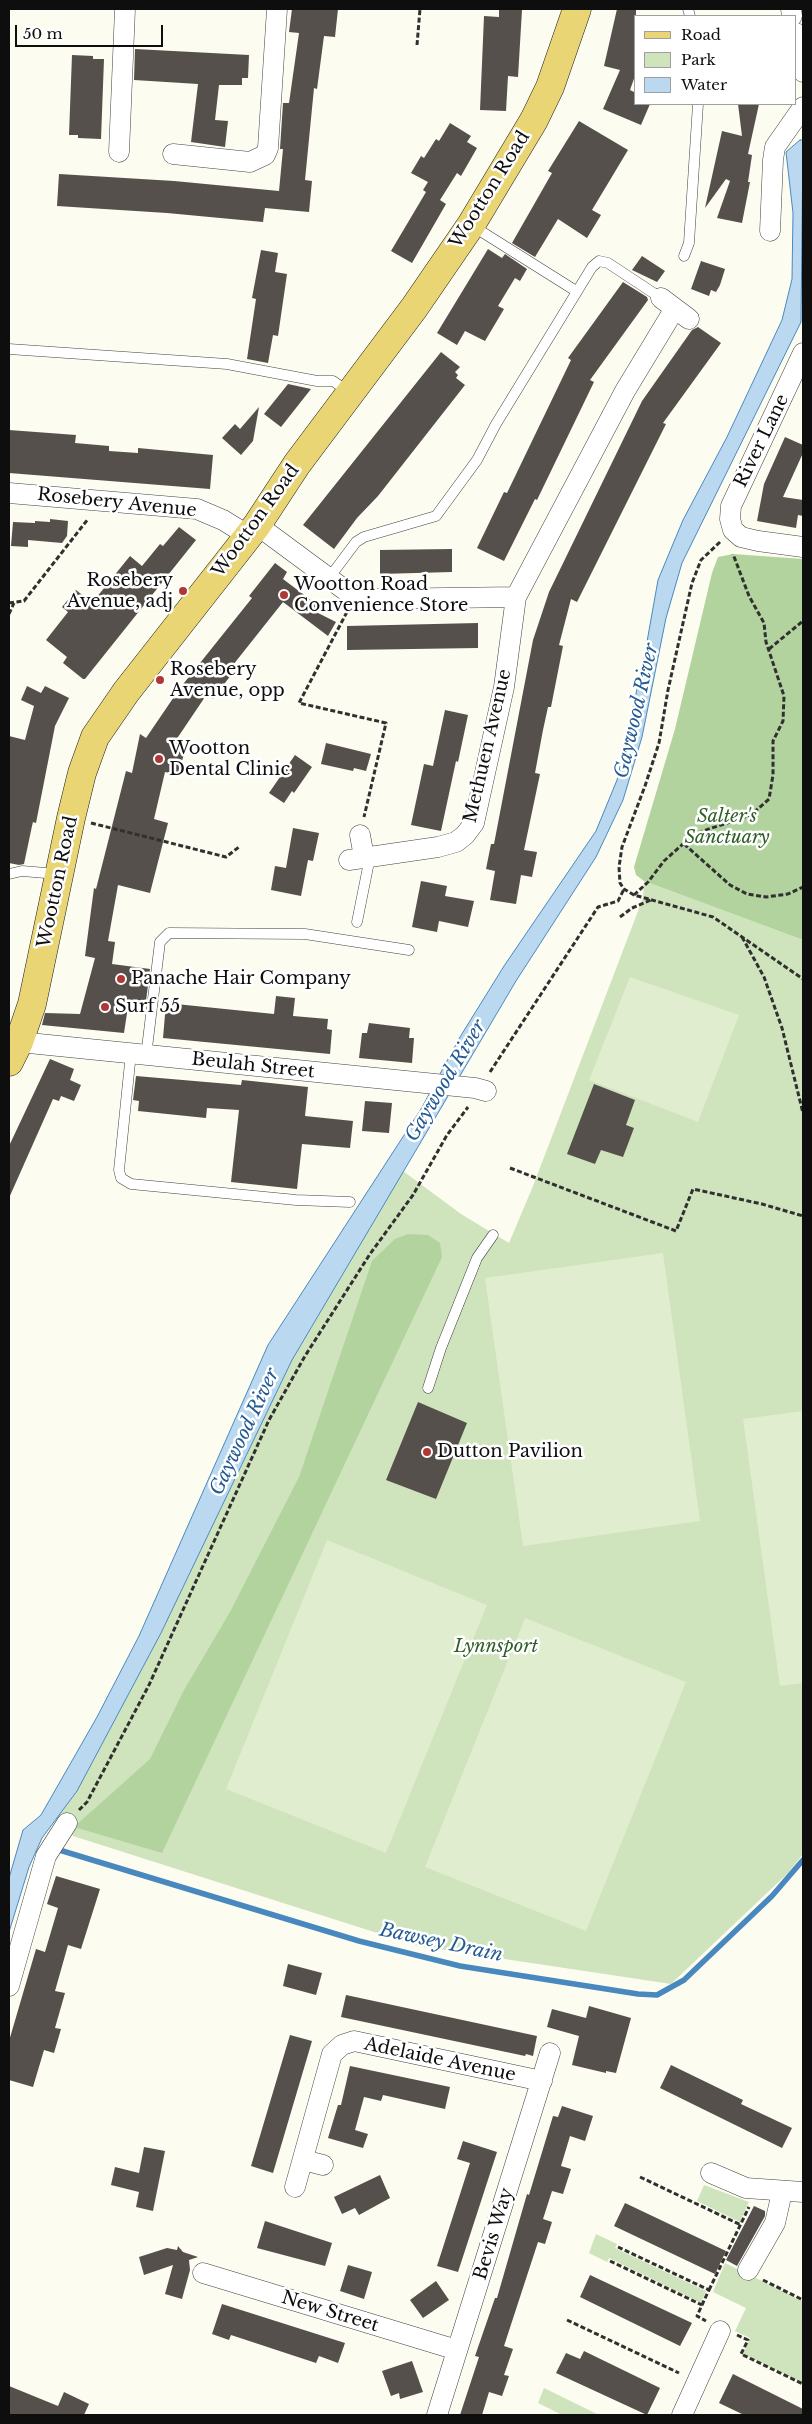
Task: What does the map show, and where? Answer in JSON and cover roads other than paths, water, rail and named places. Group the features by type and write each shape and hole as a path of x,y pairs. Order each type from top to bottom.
{"main road":[{"name":"Wootton Road","path":"14,1052 32,1004 71,818 82,773 95,737 126,692 253,530 297,464 414,308 471,225 534,120 550,87 577,9"}],"street":[{"path":"119,152 125,9"},
{"path":"173,154 250,162 265,155 268,148 277,9"},
{"path":"797,39 803,72"},
{"path":"770,231 772,160 775,148 803,107"},
{"name":"Methuen Avenue","path":"361,858 438,847 456,842 465,835 474,823 504,687 516,597 624,391 675,309"},
{"name":"River Lane","path":"803,353 731,506 729,534 758,541 803,546"},
{"name":"Rosebery Avenue","path":"9,493 197,509 253,530"},
{"path":"253,530 356,596 375,600 516,597"},
{"path":"360,835 361,858"},
{"name":"Beulah Street","path":"14,1052 138,1054 480,1089"},
{"path":"9,1986 46,1856 65,1826"},
{"name":"Adelaide Avenue","path":"295,2187 332,2054 342,2045 354,2041 542,2081"},
{"name":"Bevis Way","path":"437,2415 550,2053"},
{"path":"303,2160 323,2165"},
{"path":"711,2173 746,2188 779,2192 803,2192"},
{"path":"748,2270 775,2222 780,2201 779,2192"},
{"name":"New Street","path":"203,2273 458,2350"},
{"path":"682,2415 721,2330"}],"lane":[{"path":"684,256 690,235 698,105"},
{"path":"471,225 576,292"},
{"path":"329,578 356,542 364,537 436,516 477,460 576,292 592,267 599,261 608,263 675,309"},
{"path":"9,348 227,364 317,381 333,381 350,392"},
{"path":"357,922 361,858"},
{"path":"9,874 22,872 59,874"},
{"path":"350,1202 132,1184 121,1178 119,1170 138,1054 160,942 169,933 305,934 409,950"},
{"path":"428,1388 441,1348 477,1258 493,1235"}],"water":[{"name":"Gaywood River","path":"800,140 803,140 801,322 682,563 666,618 642,737 623,800 596,857 516,981 292,1360 161,1633 77,1791 42,1838 29,1867 9,1932 9,1878 23,1830 41,1815 97,1717 139,1636 268,1345 421,1109 460,1037 504,966 596,831 617,780 645,653 658,580 683,520 727,437 782,320 792,279 793,213 786,152"}],"waterway":[{"name":"Bawsey Drain","path":"56,1849 359,1941 460,1966 638,1994 657,1995 684,1980 772,1896 803,1860"}],"place":[{"name":"Rosebery Avenue, adj","path":"183,591"},
{"name":"Wootton Road Convenience Store","path":"284,595"},
{"name":"Rosebery Avenue, opp","path":"160,680"},
{"name":"Wootton Dental Clinic","path":"159,759"},
{"name":"Panache Hair Company","path":"121,979"},
{"name":"Surf 55","path":"105,1007"},
{"name":"Dutton Pavilion","path":"427,1452"}],"park label":[{"name":"Salter's Sanctuary","path":"727,828"},
{"name":"Lynnsport","path":"496,1647"}]}
